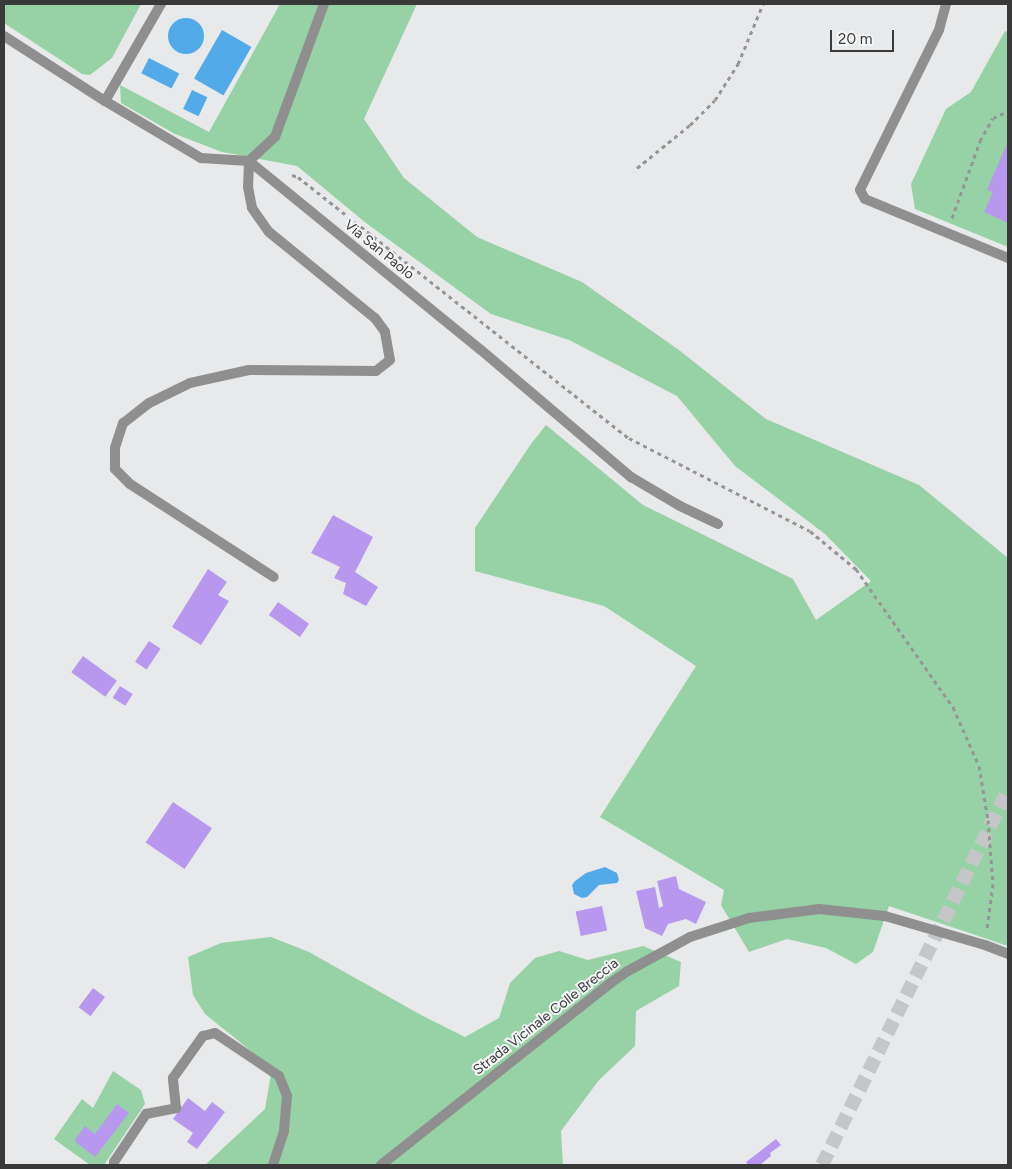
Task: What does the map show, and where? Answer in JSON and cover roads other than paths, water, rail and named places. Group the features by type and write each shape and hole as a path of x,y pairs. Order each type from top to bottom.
{"street":[{"path":"105,101 161,4"},
{"path":"274,577 130,484 115,468 115,448 123,423 149,403 190,382 249,370 376,371 390,360 385,332 375,318 269,232 252,208 248,187 249,161 275,137 324,4"},
{"path":"946,4 939,30 860,190 865,199 1008,258"},
{"path":"4,36 105,101 201,158 249,161"},
{"name":"Via San Paolo","path":"249,161 481,350 631,477 680,506 718,524"},
{"name":"Strada Vicinale Colle Breccia","path":"381,1165 628,970 690,937 749,918 819,908 885,916 985,945 1008,954"},
{"path":"114,1165 114,1162 146,1114 176,1108 173,1078 203,1036 215,1033 279,1076 287,1096 284,1131 273,1165"}],"water":[{"path":"186,18 193,19 199,23 203,29 203,43 199,49 193,53 186,54 179,53 173,49 169,43 168,36 169,29 173,23 179,19"},
{"path":"222,30 251,47 223,95 194,78"},
{"path":"149,58 179,73 172,89 141,73"},
{"path":"192,90 207,97 199,116 183,109"},
{"path":"605,867 617,873 619,880 617,883 599,885 587,897 582,898 574,894 572,885 575,881 586,873"}],"tunnel":[{"path":"822,1165 1008,790"}]}
